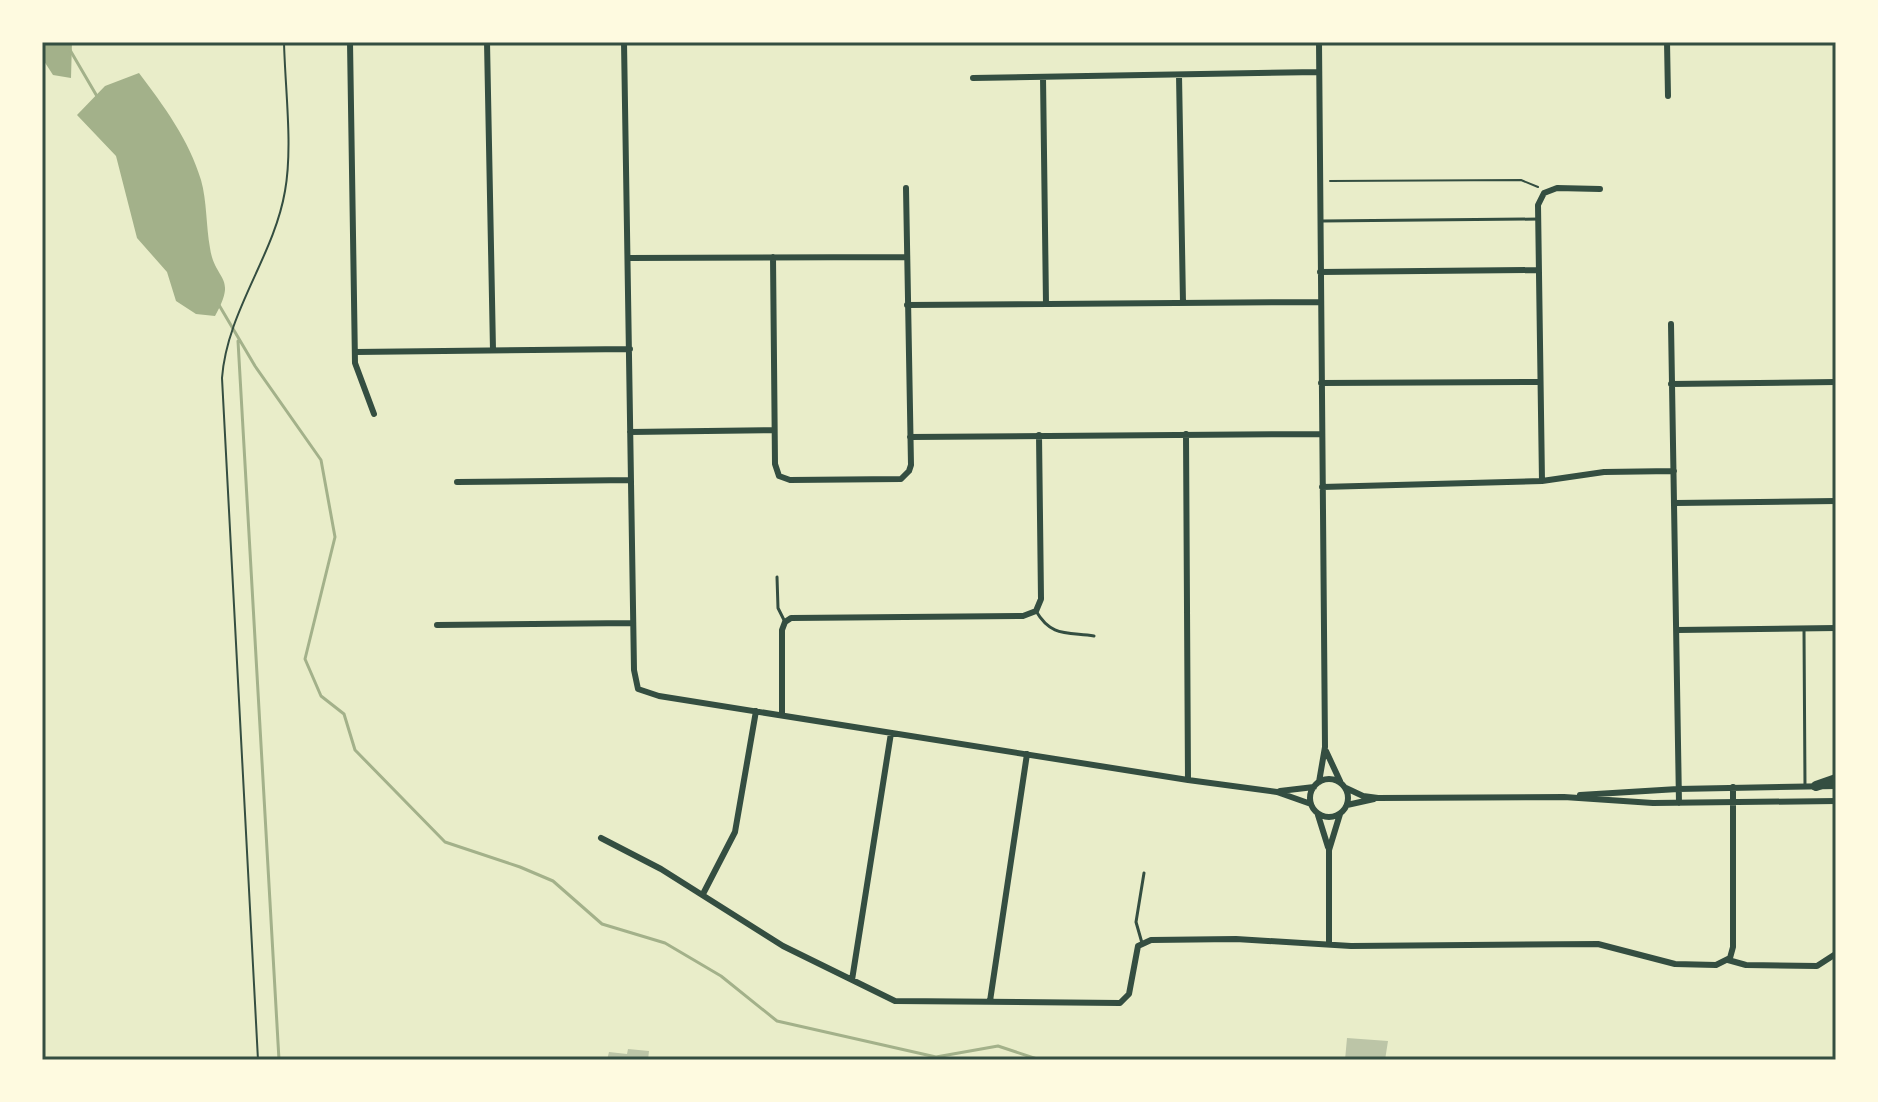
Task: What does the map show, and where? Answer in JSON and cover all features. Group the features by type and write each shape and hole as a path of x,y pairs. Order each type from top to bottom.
{"main road":[{"path":"1810,786 1836,779"}],"street":[{"path":"350,42 355,352 359,378 374,414"},
{"path":"487,42 493,350"},
{"path":"624,42 634,670 638,689 651,695 1277,792 1311,804 1318,814 1329,850 1329,943"},
{"path":"1311,804 1325,747 1319,42"},
{"path":"1667,42 1668,96"},
{"path":"973,78 1319,72"},
{"path":"1179,75 1183,303"},
{"path":"1043,77 1046,304"},
{"path":"773,257 774,430 779,476 790,480 901,479 911,465 906,188"},
{"path":"1542,481 1538,205 1544,193 1557,188 1600,189"},
{"path":"629,258 906,257"},
{"path":"1320,272 1539,270"},
{"path":"907,305 1320,302"},
{"path":"1671,324 1679,803"},
{"path":"355,352 630,349"},
{"path":"1321,383 1540,382"},
{"path":"1671,384 1836,382"},
{"path":"630,432 774,430"},
{"path":"1186,434 1188,780"},
{"path":"910,437 1321,434"},
{"path":"782,715 782,641 785,622 797,617 1023,616 1036,611 1041,599 1039,435"},
{"path":"1322,487 1542,481 1604,472 1674,471"},
{"path":"457,482 631,480"},
{"path":"1675,503 1836,501"},
{"path":"437,625 633,623"},
{"path":"1677,630 1836,628"},
{"path":"703,894 735,832 756,711"},
{"path":"852,980 891,733"},
{"path":"1325,747 1332,768 1344,786 1347,805"},
{"path":"990,1001 1027,754"},
{"path":"1277,792 1316,785 1330,779 1363,796 1378,798 1564,797 1678,789 1836,786"},
{"path":"1728,960 1733,947 1733,787"},
{"path":"1564,797 1639,803 1836,801"},
{"path":"1329,850 1340,814 1347,805 1378,798"},
{"path":"1318,814 1329,817 1340,814"},
{"path":"601,838 703,894 783,946 895,1001 1120,1003 1127,998 1136,952 1142,943 1151,940 1236,939 1351,946 1598,944 1675,964 1716,965 1728,960 1746,965 1817,966 1834,955"}],"lane":[{"path":"1320,221 1539,219"},
{"path":"777,577 778,608 785,622"},
{"path":"1036,611 1052,630 1094,636"},
{"path":"1804,629 1810,786"},
{"path":"1142,943 1136,922 1144,873"}],"path":[{"path":"258,1060 223,363 229,338 277,219 285,191 284,42"},
{"path":"1320,181 1521,180 1533,183 1544,193"}],"shaded area":[{"path":"42,42 72,42 71,78 53,75 42,58"},
{"path":"139,73 183,137 201,180 210,248 225,285 222,303 215,316 196,314 176,301 167,272 137,238 116,156 77,115 105,86"}],"building":[{"path":"1347,1038 1388,1041 1385,1060 1345,1060"},
{"path":"628,1049 649,1051 648,1060 607,1060 609,1052 627,1054"}],"waterway":[{"path":"70,50 98,98"},
{"path":"219,305 255,366 321,460 335,537 305,659 321,696 344,714 355,750 445,842 553,881 602,924 665,943 721,976 777,1021 936,1057 998,1046 1037,1059 1050,1060"},
{"path":"238,341 279,1060"}]}
